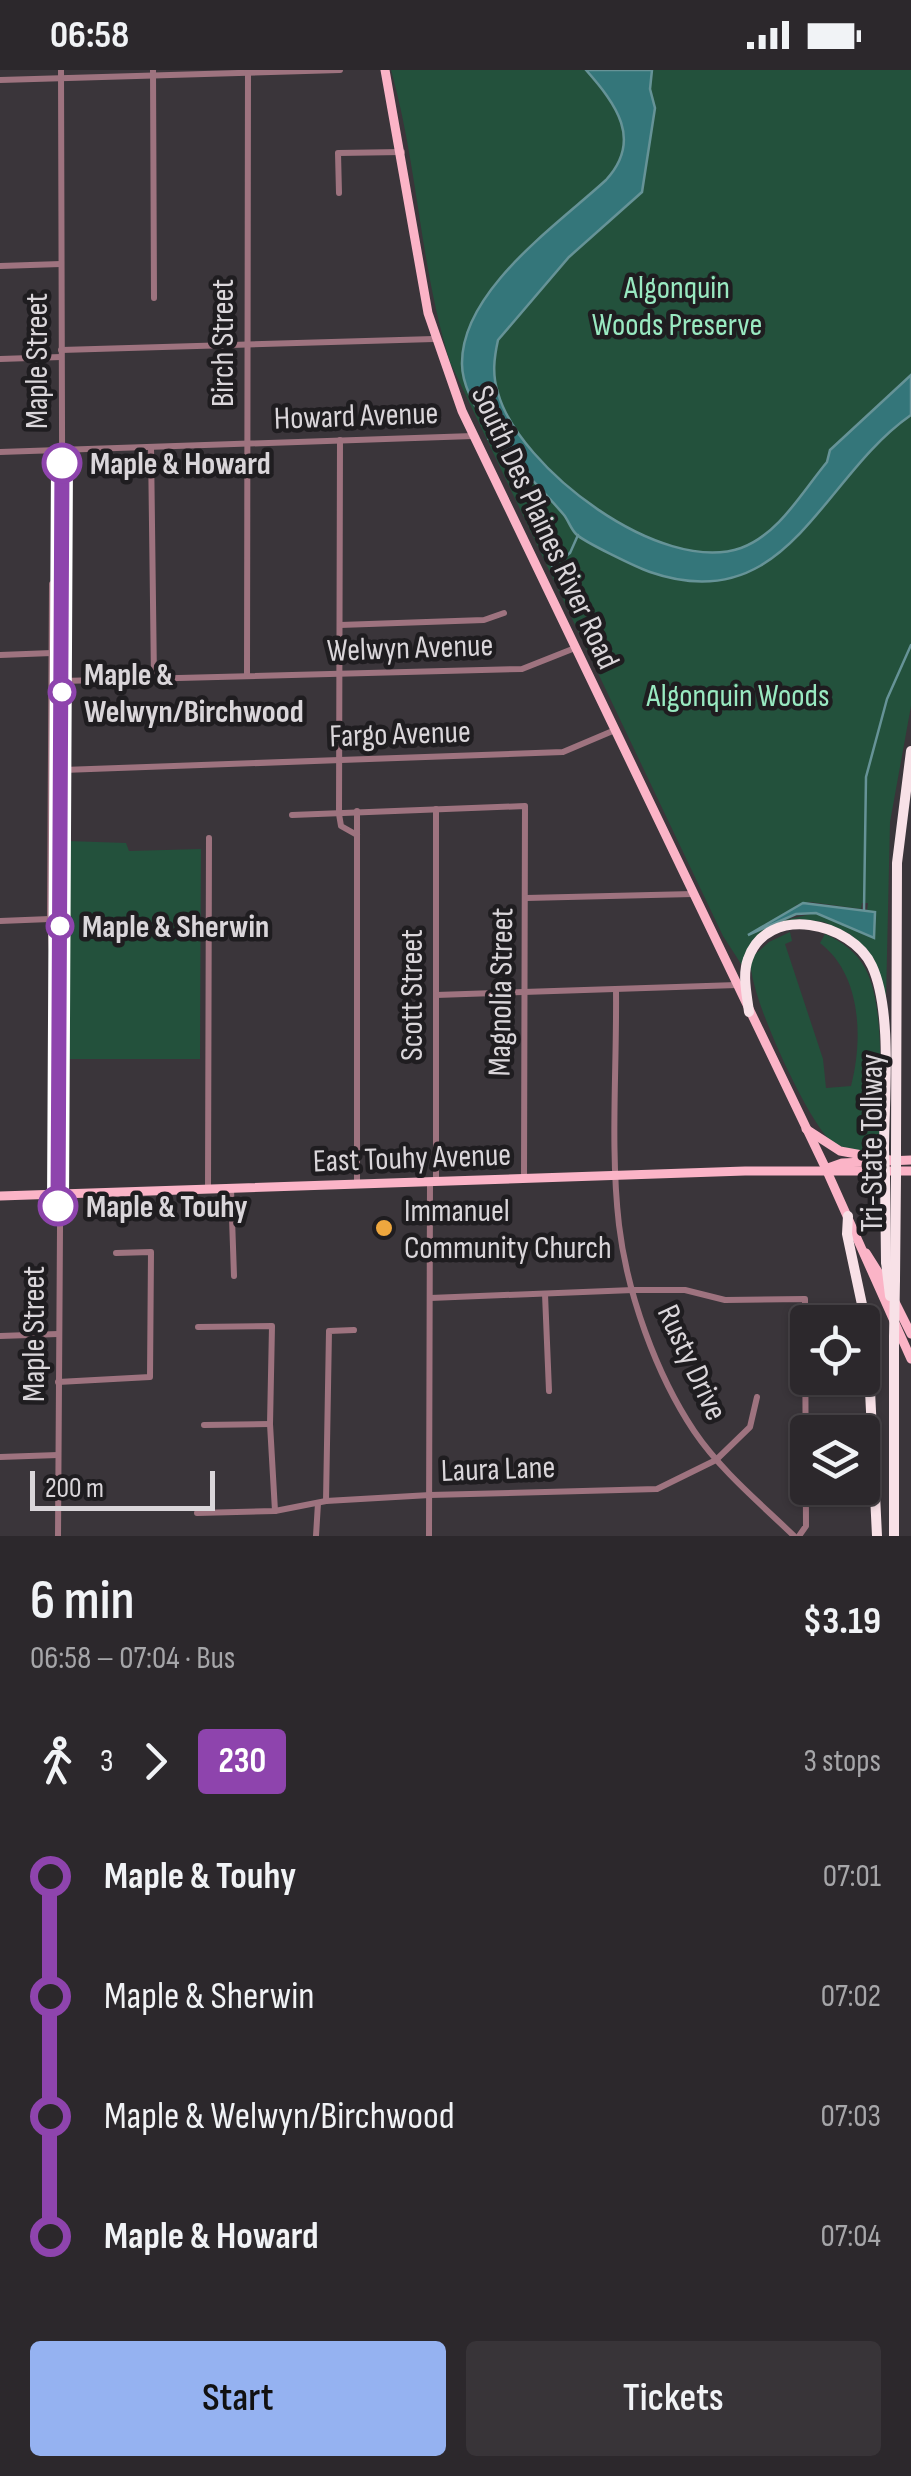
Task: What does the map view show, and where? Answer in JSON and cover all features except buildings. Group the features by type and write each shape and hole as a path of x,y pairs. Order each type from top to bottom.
{"highway":[{"name":"Tri-State Tollway","path":"894,1536 895,1280 891,1153 898,863 911,752"},
{"path":"749,1012 746,964 753,948 767,935 789,926 817,925 858,946 875,972 882,1012 891,1153"},
{"path":"891,1176 886,1262 894,1316"},
{"path":"848,1216 847,1234 867,1328 877,1536"}],"main road":[{"name":"South Des Plaines River Road","path":"385,70 434,338 473,436 826,1169 864,1252 867,1269 911,1359"},
{"path":"806,1129 840,1152 891,1153"},
{"name":"East Touhy Avenue","path":"826,1169 891,1153 911,1160"},
{"name":"East Touhy Avenue","path":"0,1196 826,1169 848,1174 911,1171"},
{"name":"South Des Plaines River Road","path":"864,1252 876,1263 911,1334"}],"street":[{"path":"0,80 61,74 340,70"},
{"name":"Birch Street","path":"247,675 248,71"},
{"path":"152,73 154,298"},
{"name":"Maple Street","path":"58,1536 58,1012 63,770 61,74"},
{"path":"340,194 338,153 403,152"},
{"path":"0,266 61,264"},
{"path":"0,359 434,338"},
{"name":"Howard Avenue","path":"0,452 473,436"},
{"path":"340,440 339,814 341,826 357,835"},
{"path":"151,447 154,679"},
{"name":"Maple Street","path":"52,584 50,919 58,1012"},
{"path":"340,624 484,620 504,614"},
{"name":"Welwyn Avenue","path":"62,681 522,668 575,648"},
{"path":"0,655 52,653"},
{"name":"Fargo Avenue","path":"63,770 562,752 615,730"},
{"name":"Magnolia Street","path":"436,808 525,806 524,1179"},
{"path":"292,815 436,808"},
{"name":"Scott Street","path":"430,1536 436,808"},
{"path":"357,812 357,1184"},
{"path":"208,1190 209,838"},
{"path":"526,898 693,894"},
{"path":"0,921 50,919"},
{"path":"436,995 736,985"},
{"name":"Rusty Drive","path":"616,989 619,1225 633,1290 667,1380 694,1430 716,1460 796,1536"},
{"path":"231,1189 234,1276"},
{"path":"58,1382 150,1377 151,1252 116,1253"},
{"path":"430,1298 685,1290 725,1300 806,1300 806,1526 796,1536"},
{"path":"544,1294 550,1390"},
{"path":"198,1327 272,1326 270,1424 276,1511"},
{"path":"316,1536 322,1502 330,1330 354,1330"},
{"path":"0,1336 58,1334"},
{"name":"Laura Lane","path":"197,1513 276,1511 322,1502 430,1495 657,1489 691,1476 716,1460 750,1427 757,1398"},
{"path":"204,1425 270,1424"},
{"path":"0,1457 58,1455"}],"green space":[{"name":"Algonquin Woods Preserve","path":"391,70 911,70 911,706 890,822 886,998 867,951 850,934 824,922 797,919 771,927 743,967 723,936 450,362 432,290","holes":["810,902 861,909 862,903 868,903 867,910 876,916 874,937 816,913 767,924 794,911 796,905"]},
{"path":"68,841 126,843 129,851 201,849 200,1059 67,1059"},
{"path":"790,932 792,941 785,944 823,1059 826,1088 851,1086 858,1029 844,972 820,943 825,934 848,948 865,968 877,1008 879,1032 879,1152 852,1150 828,1138 805,1104 767,1022 757,995 751,958 769,942"}],"water":[{"path":"586,70 652,70 650,89 655,108 642,192 569,257 498,340 494,366 498,393 511,422 563,482 634,531 672,546 708,552 741,548 778,523 827,462 830,450 911,375 911,415 879,442 798,535 769,560 736,577 697,582 650,572 581,538 538,486 489,439 492,435 465,383 462,364 466,337 494,286 539,239 606,180 623,151 624,137 615,109"},
{"path":"803,903 875,912 874,938 816,913 796,914 748,935"}],"waterway":[{"path":"552,566 570,553 578,535"},
{"path":"864,910 866,777 887,699 911,645"}],"bus line":[{"name":"230","path":"58,1206 62,463"}],"place":[{"name":"Maple & Howard","path":"62,463"},
{"name":"Maple & Welwyn/Birchwood","path":"62,692"},
{"name":"Maple & Sherwin","path":"60,926"},
{"name":"Maple & Touhy","path":"58,1206"},
{"name":"Immanuel Community Church","path":"384,1228"}],"park label":[{"name":"Algonquin Woods","path":"738,695"}]}
